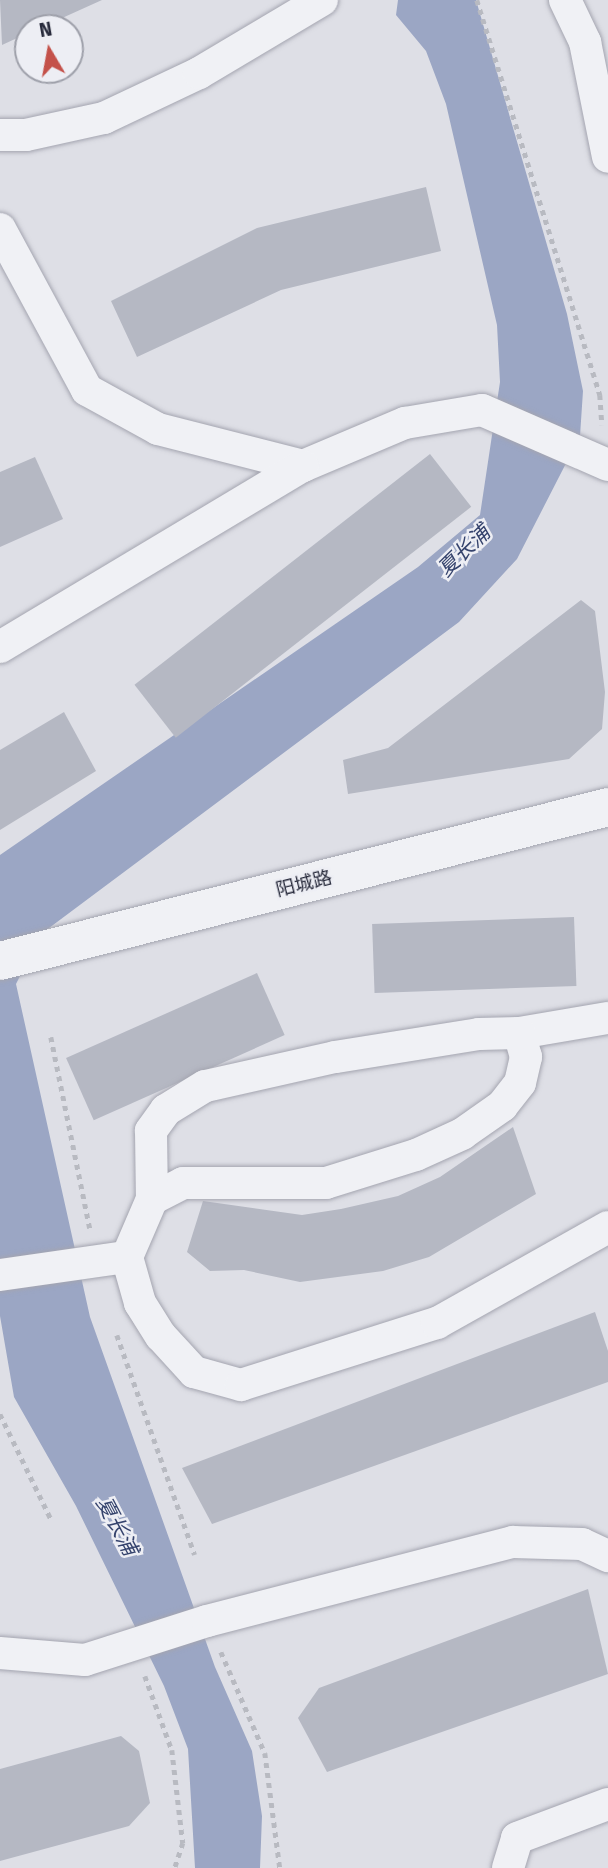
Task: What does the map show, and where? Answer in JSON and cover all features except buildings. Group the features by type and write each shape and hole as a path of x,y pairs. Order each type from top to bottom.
{"street":[{"path":"0,135 26,135 104,118 199,73 323,0"},
{"path":"565,0 597,39 608,157"},
{"path":"0,229 87,390 158,429 303,466"},
{"path":"0,648 303,466 405,423 482,410 602,463"},
{"name":"阳城路","path":"0,961 608,807"},
{"path":"152,1199 151,1131 166,1110 205,1086 335,1057 478,1034 519,1033 608,1018"},
{"path":"0,1275 112,1259 152,1199 183,1183 326,1184 428,1150 462,1134 502,1106 520,1083 526,1057 519,1033"},
{"path":"112,1259 161,1336 194,1372 241,1385 437,1323 608,1227"},
{"path":"0,1653 85,1660 207,1621 513,1542 582,1544 608,1556"},
{"path":"508,1868 517,1839 608,1804"}],"path":[{"path":"477,0 600,395 602,463"},
{"path":"0,1414 51,1519"},
{"path":"207,1621 265,1753 280,1868"},
{"path":"133,1646 172,1750 183,1843 175,1868"}],"water":[{"name":"夏长浦","path":"398,0 476,0 567,314 583,391 580,436 517,559 459,622 41,934 16,984 90,1317 215,1667 252,1751 262,1816 260,1868 195,1868 188,1749 164,1686 76,1506 14,1397 0,1316 0,855 418,567 480,515 500,382 497,325 446,104 426,51 396,15"}]}
